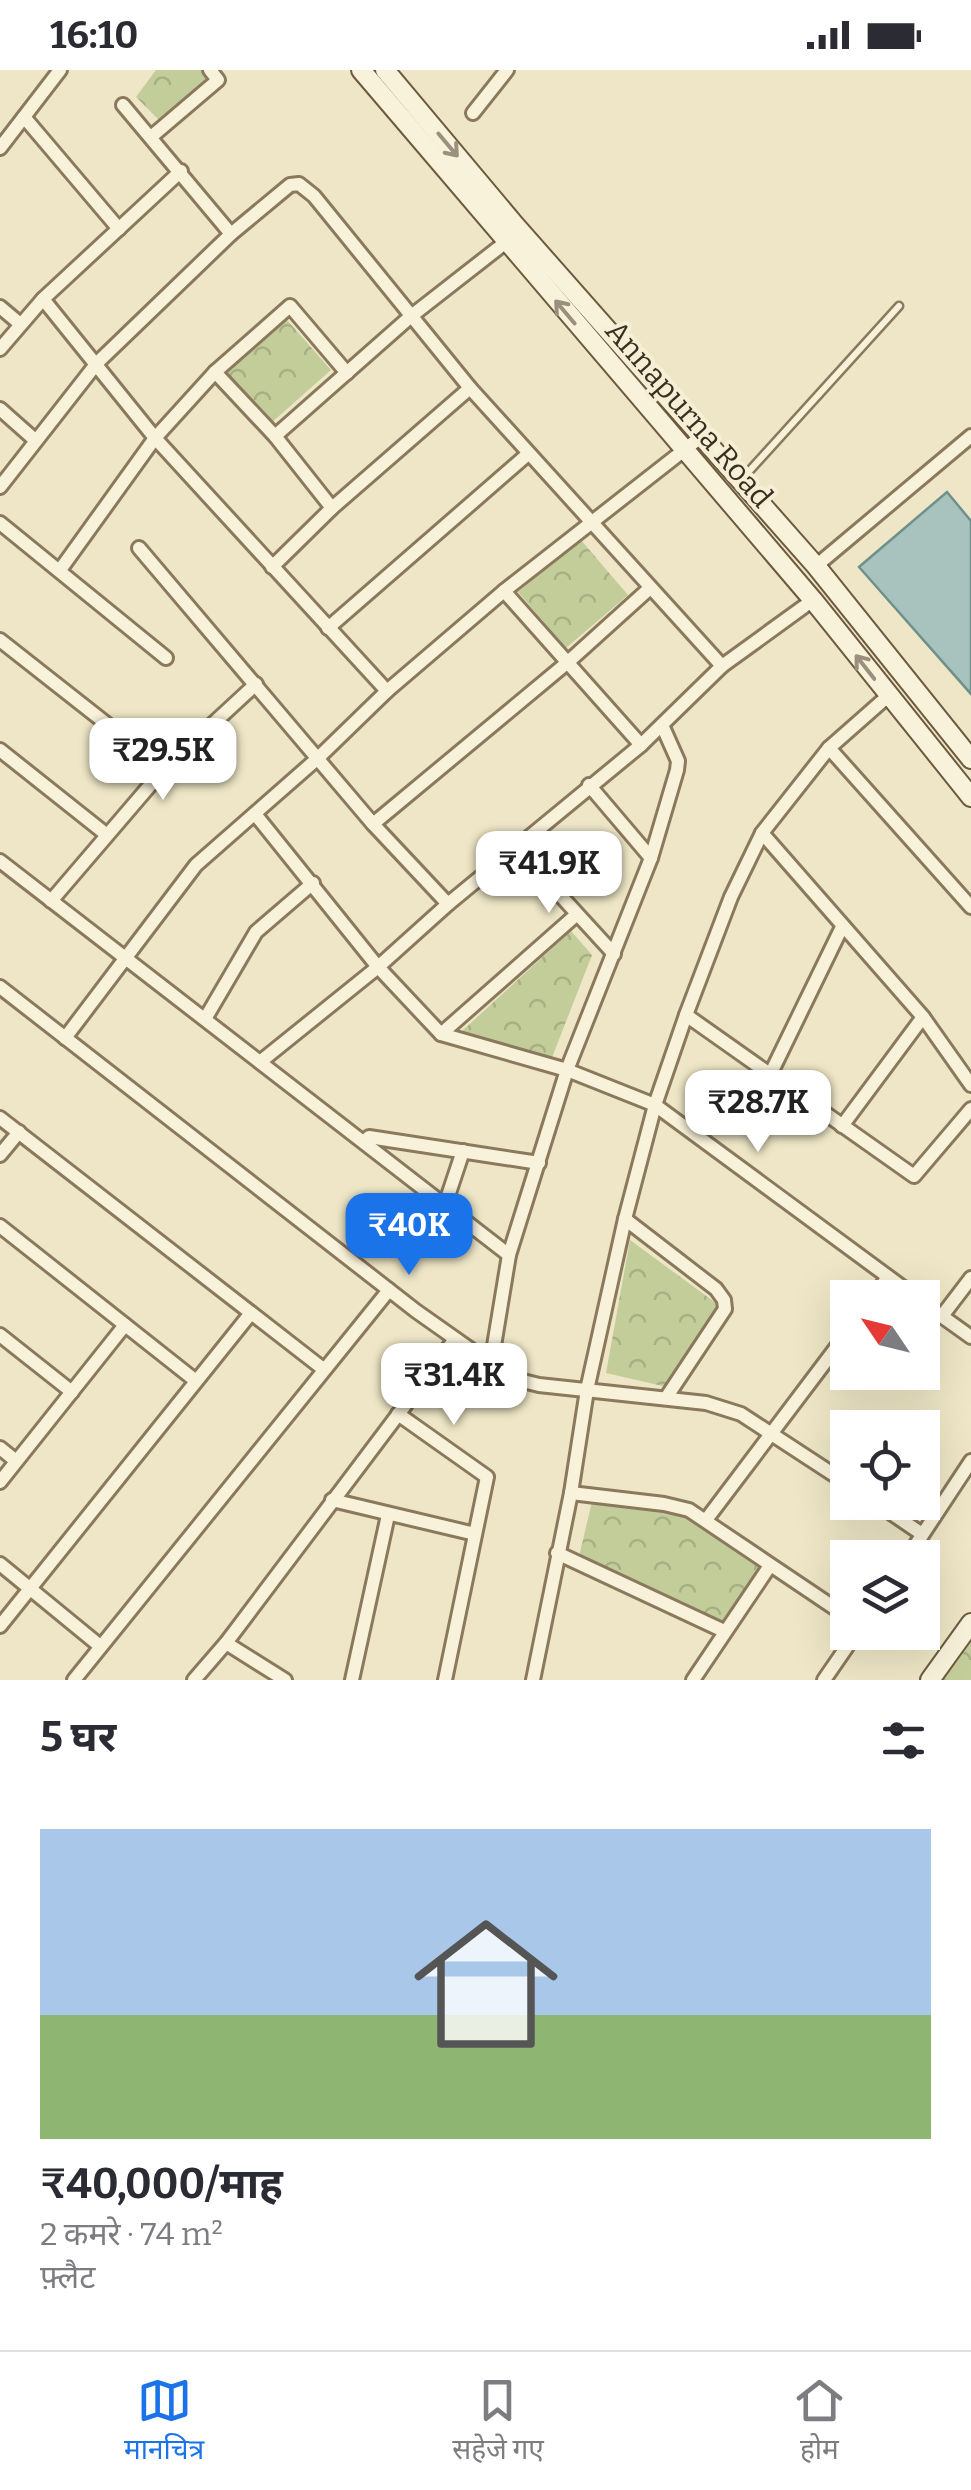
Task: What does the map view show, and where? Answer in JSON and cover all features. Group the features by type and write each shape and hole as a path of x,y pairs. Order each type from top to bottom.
{"main road":[{"name":"Annapurna Road","path":"361,70 813,600 971,797"},
{"name":"Annapurna Road","path":"385,70 515,225 816,566 971,759"},
{"path":"930,1680 971,1622"}],"street":[{"path":"0,148 60,70"},
{"path":"151,136 218,80 210,70"},
{"path":"472,113 507,70"},
{"path":"124,106 231,234"},
{"path":"24,117 119,229"},
{"path":"0,348 19,322 181,171"},
{"path":"0,486 97,363 231,234 290,186 298,184 314,196 410,317 528,454 722,666"},
{"path":"275,436 410,317 506,242"},
{"path":"43,299 156,438 387,691"},
{"path":"60,570 156,438 215,372 290,306 347,373"},
{"path":"0,308 19,322"},
{"path":"215,372 275,436 332,508"},
{"path":"272,567 332,508 470,388"},
{"path":"0,409 35,440"},
{"path":"65,1038 196,865 318,758 387,691 504,591 702,436"},
{"path":"816,566 971,436"},
{"path":"328,628 528,454"},
{"path":"0,523 166,658"},
{"path":"139,548 373,824 448,904"},
{"path":"373,824 568,662 650,588"},
{"path":"504,591 641,745"},
{"path":"260,1062 588,785 641,745 722,666 813,600"},
{"path":"0,640 164,769"},
{"path":"51,901 164,769 256,684"},
{"path":"538,1678 587,1390 625,1219 655,1105 686,1015 731,898 762,833 829,748 888,696"},
{"path":"491,1364 509,1254 567,1070 651,858 677,770 678,762 662,725"},
{"path":"829,748 971,907"},
{"path":"0,750 108,835"},
{"path":"588,785 651,858"},
{"path":"255,814 378,966 440,1034 567,1070 655,1105 892,1280"},
{"path":"762,833 923,1017 971,1085"},
{"path":"517,848 614,954"},
{"path":"0,861 509,1254"},
{"path":"205,1019 256,932 313,883"},
{"path":"440,1034 576,915"},
{"path":"770,1076 842,926"},
{"path":"0,1010 6,991 389,1290 512,1378 706,1403 742,1414 830,1472"},
{"path":"686,1015 914,1176 971,1109"},
{"path":"842,1126 923,1017"},
{"path":"0,1118 322,1368"},
{"path":"0,1155 18,1132"},
{"path":"364,1142 369,1137 540,1162"},
{"path":"445,1205 463,1151"},
{"path":"625,1219 716,1289 725,1303 725,1309 666,1398"},
{"path":"0,1226 196,1381"},
{"path":"971,1278 942,1316 971,1337"},
{"path":"74,1680 322,1368 389,1290"},
{"path":"0,1626 251,1313"},
{"path":"0,1482 125,1325"},
{"path":"0,1335 72,1392"},
{"path":"194,1680 456,1338"},
{"path":"706,1520 830,1356"},
{"path":"398,1414 487,1477 445,1680"},
{"path":"0,1448 16,1461"},
{"path":"918,1540 971,1461"},
{"path":"571,1494 689,1510 830,1605"},
{"path":"332,1500 475,1534"},
{"path":"352,1680 388,1515"},
{"path":"901,1520 922,1534"},
{"path":"557,1553 724,1631"},
{"path":"0,1564 100,1646"},
{"path":"693,1680 769,1566"},
{"path":"226,1643 285,1680"},
{"path":"824,1680 845,1650"}],"lane":[{"path":"741,480 899,306"}],"green space":[{"path":"156,70 206,70 212,76 160,121 136,97"},
{"path":"287,320 331,370 270,424 226,374"},
{"path":"580,539 628,595 566,648 518,592"},
{"path":"571,931 592,955 551,1060 461,1032"},
{"path":"630,1240 720,1306 667,1387 606,1373"},
{"path":"593,1497 661,1504 700,1518 763,1566 722,1623 579,1557"},
{"path":"971,1634 971,1680 937,1680"}],"water":[{"path":"947,492 971,521 971,694 859,567"}]}
